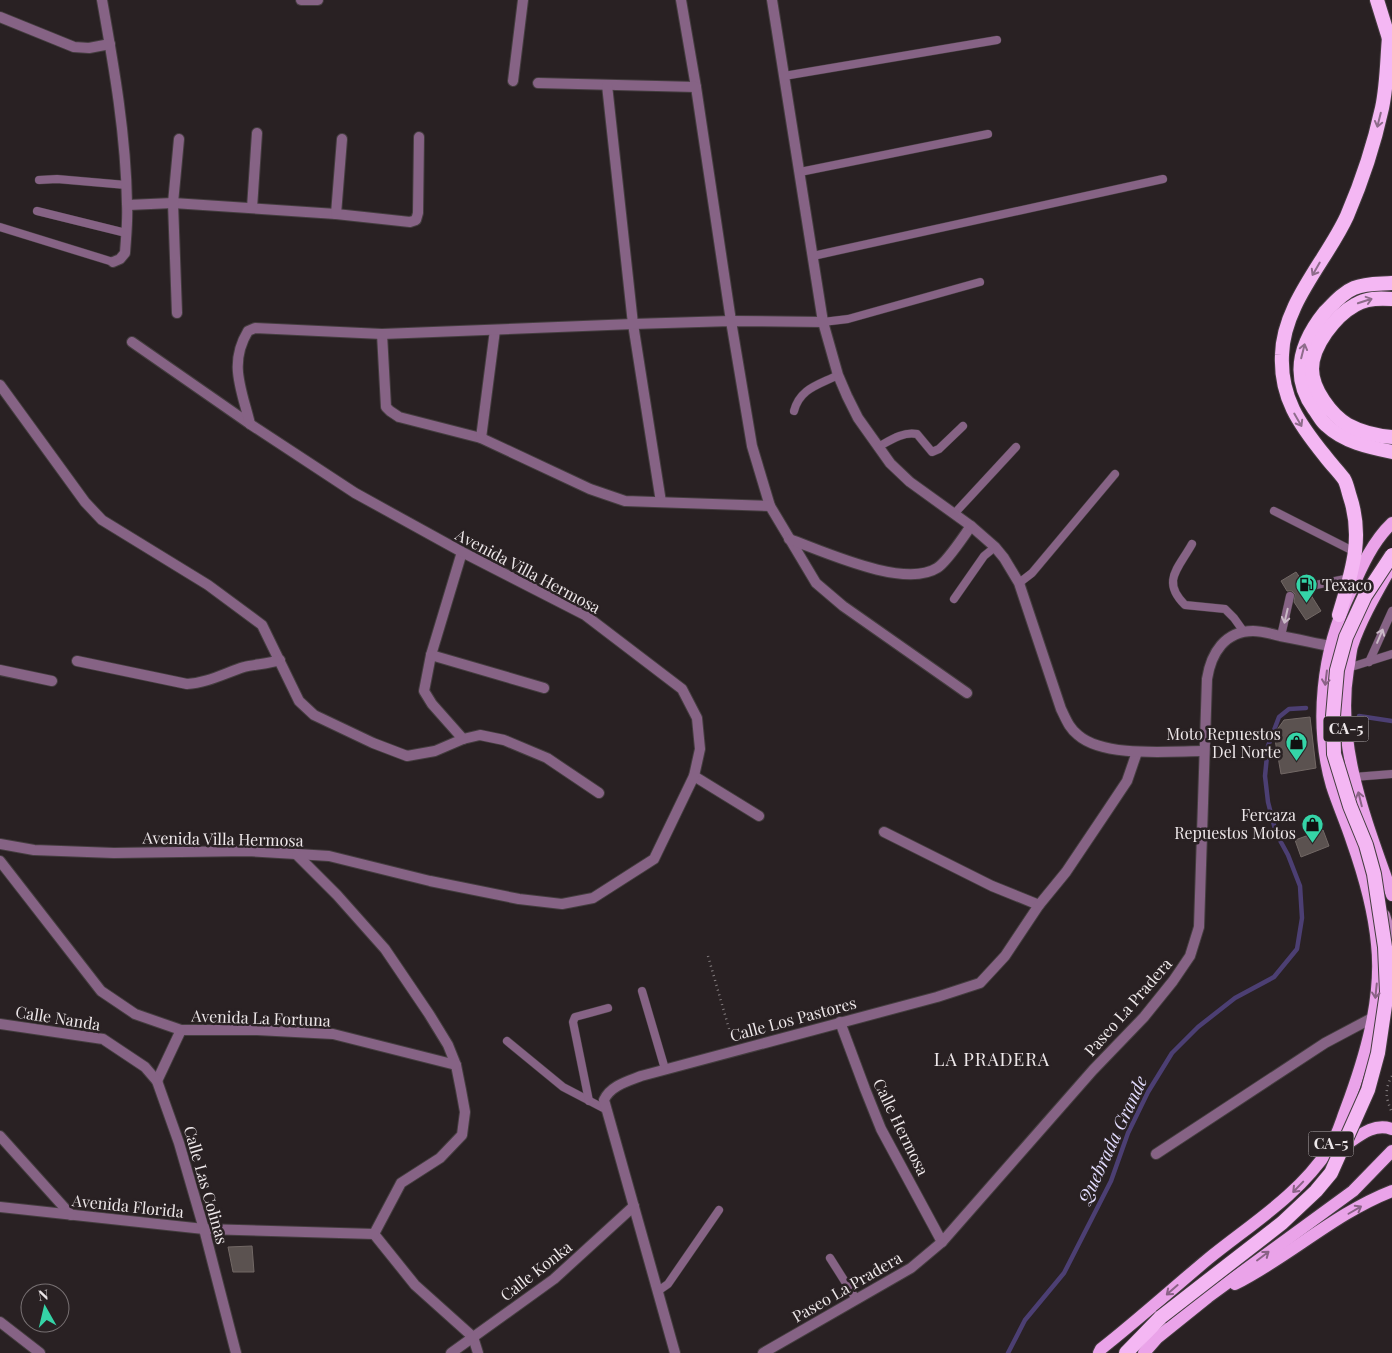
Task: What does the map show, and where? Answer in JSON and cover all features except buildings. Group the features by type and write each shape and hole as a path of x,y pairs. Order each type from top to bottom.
{"highway":[{"path":"1339,615 1350,578 1357,540 1355,512 1345,481 1303,428 1291,408 1283,387 1282,354 1288,322 1305,288 1346,217 1370,156 1382,107 1391,42 1377,0"},
{"path":"1392,283 1371,284 1354,288 1338,298 1316,324 1303,346 1299,370 1304,392 1325,424 1357,444 1392,452"},
{"path":"1392,299 1377,298 1355,304 1332,323 1318,346 1312,369 1316,389 1330,409 1347,425 1370,433 1392,437"},
{"path":"1126,1353 1161,1317 1282,1223 1316,1191 1331,1173 1368,1090 1378,1053 1387,992 1385,947 1374,874 1366,845 1350,806 1334,754 1333,716 1337,670 1346,637 1365,596 1392,555"}],"main road":[{"name":"CA-5","path":"1099,1353 1101,1349 1209,1258 1289,1196 1315,1169 1330,1147 1352,1091 1363,1058 1372,1018 1378,976 1377,942 1369,901 1352,840 1334,790 1326,756 1325,683 1330,646 1339,615 1367,555 1392,523"},
{"name":"CA-5","path":"1392,566 1374,596 1352,647 1344,694 1346,732 1354,776 1364,813 1392,896"},
{"path":"1352,840 1387,920 1392,938"},
{"path":"1320,1161 1371,1128 1385,1127 1392,1129"},
{"name":"CA-5","path":"1144,1353 1157,1338 1208,1297 1353,1190 1392,1151"},
{"path":"1208,1297 1258,1272 1346,1215 1390,1191"}],"street":[{"path":"102,0 110,44 123,144 128,205 125,253 120,259 113,262"},
{"path":"301,0 318,0"},
{"path":"513,81 523,0"},
{"path":"681,0 752,446 770,506 816,583 843,606 967,693"},
{"path":"772,0 824,322 838,375 858,418 890,463 910,482 971,526 995,546 1004,558 1019,583 1061,709 1068,724 1078,736 1108,748 1136,752 1204,751"},
{"path":"0,17 74,48 88,48 110,44"},
{"path":"538,83 696,87"},
{"path":"607,85 633,324 660,502"},
{"path":"252,208 257,133"},
{"path":"128,205 173,203 336,214 410,222 416,220 418,213 419,137"},
{"path":"177,313 173,203 179,139"},
{"path":"336,214 342,139"},
{"path":"250,424 237,370 238,352 248,331 255,328 382,334 731,321 824,322"},
{"path":"481,438 495,330"},
{"path":"382,334 386,406 390,412 399,417 481,438 590,489 625,501 770,506"},
{"name":"Avenida Villa Hermosa","path":"0,844 34,850 114,853 248,851 329,856 519,899 562,904 593,898 654,859 694,776 700,749 697,718 682,689 584,615 462,552 355,493 250,424 132,342"},
{"path":"0,385 85,502 102,520 208,585 262,625 298,701 314,715 373,743 407,756 435,751 480,735 504,740 547,758 599,793"},
{"path":"789,539 882,571 914,574 931,571 940,566 971,526"},
{"path":"462,552 431,655 424,691 436,709 463,740"},
{"path":"1244,632 1255,631 1330,646"},
{"name":"Paseo La Pradera","path":"763,1353 910,1268 942,1242 1086,1078 1144,1017 1190,956 1199,927 1204,751 1209,665 1215,652 1224,641 1233,635 1244,632"},
{"path":"431,655 544,688"},
{"path":"77,661 187,684 202,682 246,666 267,664 280,660"},
{"path":"0,670 52,681"},
{"name":"Calle Los Pastores","path":"607,1110 604,1100 607,1093 621,1084 641,1076 938,997 980,983 1006,956 1039,905 1066,872 1107,812 1127,780 1136,752"},
{"path":"694,776 759,816"},
{"path":"884,832 992,886 1039,905"},
{"path":"296,854 337,895 385,949 448,1045 456,1065 464,1112 462,1135 440,1158 401,1183 374,1234 415,1285 472,1337 478,1353"},
{"name":"Avenida La Fortuna","path":"0,861 101,991 135,1014 181,1030 257,1030 332,1034 456,1065"},
{"path":"1156,1154 1325,1043 1372,1018"},
{"name":"Calle Hermosa","path":"840,1022 864,1089 881,1129 942,1242"},
{"name":"Calle Nanda","path":"0,1024 103,1039 145,1067 157,1081"},
{"path":"157,1081 181,1030"},
{"name":"Calle Las Colinas","path":"157,1081 179,1144 204,1229 236,1353"},
{"path":"607,1110 675,1353"},
{"path":"0,1136 70,1215"},
{"name":"Calle Konka","path":"451,1353 554,1279 634,1206"},
{"name":"Avenida Florida","path":"0,1207 204,1229 374,1234"},
{"path":"0,1322 40,1353"}],"lane":[{"path":"784,76 997,40"},
{"path":"800,172 988,134"},
{"path":"813,256 1163,179"},
{"path":"39,180 126,185"},
{"path":"37,211 126,233"},
{"path":"0,227 113,262"},
{"path":"824,322 848,320 980,282"},
{"path":"794,411 796,403 803,393 838,375"},
{"path":"878,447 892,439 911,433 917,434 932,452 939,449 963,426"},
{"path":"954,514 1016,447"},
{"path":"1019,583 1032,573 1115,474"},
{"path":"1274,511 1355,552"},
{"path":"1192,544 1172,580 1173,591 1185,605 1225,610 1234,618 1244,632"},
{"path":"954,599 984,556 995,546"},
{"path":"1306,587 1350,578"},
{"path":"1281,636 1290,596"},
{"path":"1369,662 1392,611"},
{"path":"1348,668 1392,654"},
{"path":"1354,776 1392,774"},
{"path":"642,991 665,1069"},
{"path":"589,1101 573,1022 575,1017 608,1008"},
{"path":"507,1041 563,1087 607,1110"},
{"path":"658,1291 668,1284 719,1210"},
{"path":"830,1258 856,1299"}],"path":[{"path":"708,956 737,1050"},
{"path":"1392,1076 1387,1085 1386,1093 1392,1113"}],"waterway":[{"name":"Quebrada Grande","path":"1008,1353 1025,1320 1064,1273 1111,1181 1128,1133 1148,1092 1172,1053 1198,1027 1235,998 1274,977 1297,949 1302,918 1300,886 1288,855 1276,833 1268,802 1265,776 1268,746 1279,717 1289,709 1306,708"},
{"name":"Quebrada Grande","path":"1359,716 1392,721"}],"place":[{"name":"Texaco","path":"1306,604"},
{"name":"Moto Repuestos Del Norte","path":"1297,762"},
{"name":"Fercaza Repuestos Motos","path":"1312,843"}],"district":[{"name":"LA PRADERA","path":"992,1060"}]}
